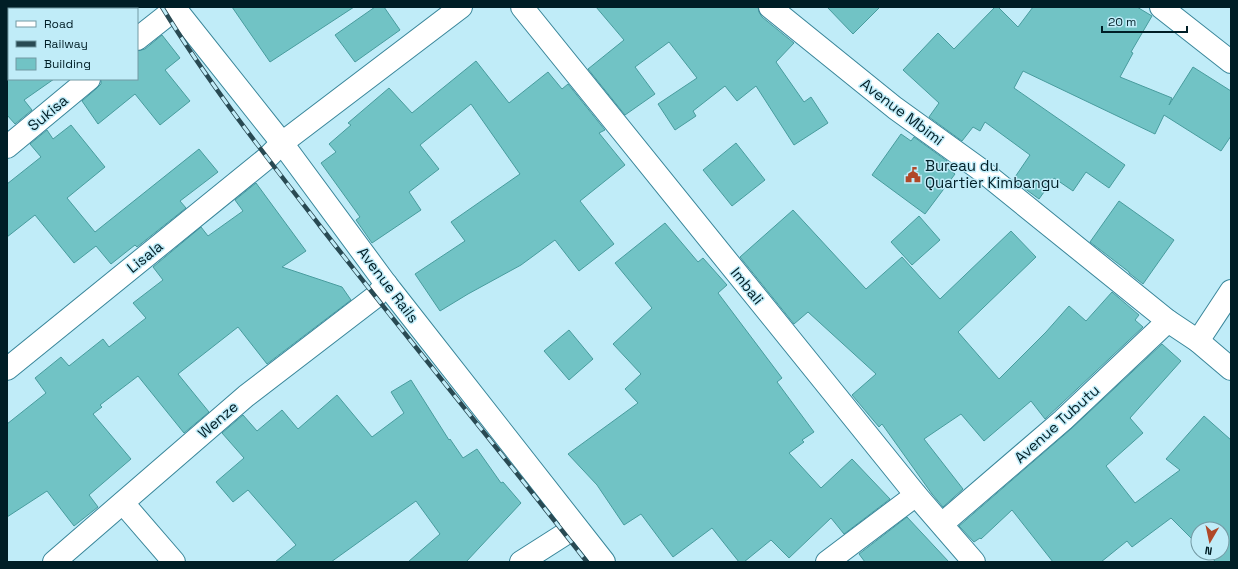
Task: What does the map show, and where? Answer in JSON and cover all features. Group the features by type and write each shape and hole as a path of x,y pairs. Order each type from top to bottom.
{"street":[{"name":"Lisala","path":"7,369 267,158 282,143 461,7"},
{"name":"Imbali","path":"522,7 916,495 974,562"},
{"name":"Avenue Mbimi","path":"770,7 895,108 981,170 1168,321 1198,341 1231,369"},
{"path":"1161,7 1231,62"},
{"name":"Avenue Rails","path":"175,8 282,143 386,284 604,562"},
{"path":"138,38 175,8"},
{"name":"Sukisa","path":"7,147 88,80"},
{"name":"Wenze","path":"54,562 246,396 375,297 386,284"},
{"path":"1198,341 1231,291"},
{"name":"Avenue Tubutu","path":"942,524 1063,420 1168,321"},
{"path":"827,562 916,495"},
{"path":"123,503 174,562"},
{"path":"521,562 575,526"}],"building":[{"path":"232,7 354,7 270,62"},
{"path":"375,7 384,7 400,30 355,62 335,35"},
{"path":"596,7 758,7 762,17 794,43 776,62 804,102 811,97 828,123 794,145 756,86 737,101 725,86 693,111 696,116 675,130 658,104 697,78 669,42 635,67 655,94 625,115 588,69 624,40"},
{"path":"827,7 880,7 853,34"},
{"path":"995,7 998,7 1018,27 1033,7 1137,7 1152,16 1131,52 1133,53 1120,77 1172,98 1169,105 1193,67 1231,91 1231,136 1221,151 1164,115 1155,134 1023,71 1014,88 1125,165 1109,188 1086,172 1073,191 1054,178 1039,199 1013,180 1030,155 985,122 980,131 973,127 962,141 929,117 939,103 903,70 938,33 954,49"},
{"path":"162,35 180,58 165,70 190,101 160,125 135,94 98,124 82,101 101,84 101,80 138,80 138,51 145,49"},
{"path":"476,61 509,103 548,72 562,89 568,84 605,130 599,133 625,165 580,201 614,244 579,271 555,240 521,265 440,311 415,274 465,241 451,222 520,174 471,104 420,145 439,169 409,192 421,210 372,243 356,220 360,217 321,163 336,152 329,144 351,125 348,123 389,88 412,113"},
{"path":"7,77 8,80 53,80 24,100 32,110 15,124 7,115"},
{"path":"71,125 105,167 67,198 95,232 199,149 218,172 180,201 186,208 137,247 135,245 111,264 96,246 74,263 35,215 7,237 7,184 41,157 30,144 47,130 53,139"},
{"name":"Bureau du Quartier Kimbangu","path":"901,134 911,141 914,137 947,161 944,166 955,174 925,214 872,175"},
{"path":"736,143 765,180 732,206 703,170"},
{"path":"256,183 306,251 282,267 342,287 351,300 267,364 238,327 178,374 209,412 184,433 138,376 100,405 102,407 93,414 131,459 89,495 98,507 74,526 47,491 7,517 7,424 46,393 35,378 61,357 69,366 103,339 109,347 146,318 133,303 163,280 153,267 201,227 208,236 243,211 235,200"},
{"path":"1119,201 1174,240 1143,284 1090,242"},
{"path":"793,210 866,289 902,257 940,299 1011,231 1036,257 958,332 999,379 1046,332 1069,306 1086,321 1112,292 1139,315 1135,320 1143,327 1045,419 1031,401 984,441 961,414 924,439 963,489 943,507 882,424 879,427 852,395 876,374 808,312 794,324 740,257"},
{"path":"919,216 940,240 912,265 891,242"},
{"path":"665,223 698,262 703,258 727,285 718,293 782,378 777,382 814,432 802,440 804,442 789,453 821,488 852,459 890,499 844,534 831,518 789,558 771,540 744,562 739,562 712,528 673,557 641,514 624,525 597,485 568,454 638,403 625,389 641,374 613,344 652,308 615,263"},
{"path":"569,330 593,359 569,380 544,351"},
{"path":"1162,344 1181,361 1130,418 1143,433 1106,466 1135,503 1180,470 1166,459 1204,416 1231,440 1231,562 1215,561 1230,561 1230,521 1190,521 1190,537 1171,518 1132,547 1127,541 1101,562 1053,562 1012,510 981,539 980,538 974,542 959,526 1071,429"},
{"path":"411,380 449,440 450,439 463,458 477,449 501,483 503,482 521,503 466,562 408,562 440,534 416,501 331,562 275,562 296,545 248,490 233,502 216,482 244,458 222,433 243,415 257,431 282,410 298,429 337,395 372,437 404,413 391,392"},
{"path":"907,517 949,562 865,562 859,554"}],"railway":[{"path":"162,7 218,91 279,173 587,562"}],"place":[{"name":"Bureau du Quartier Kimbangu","path":"913,175"}]}
